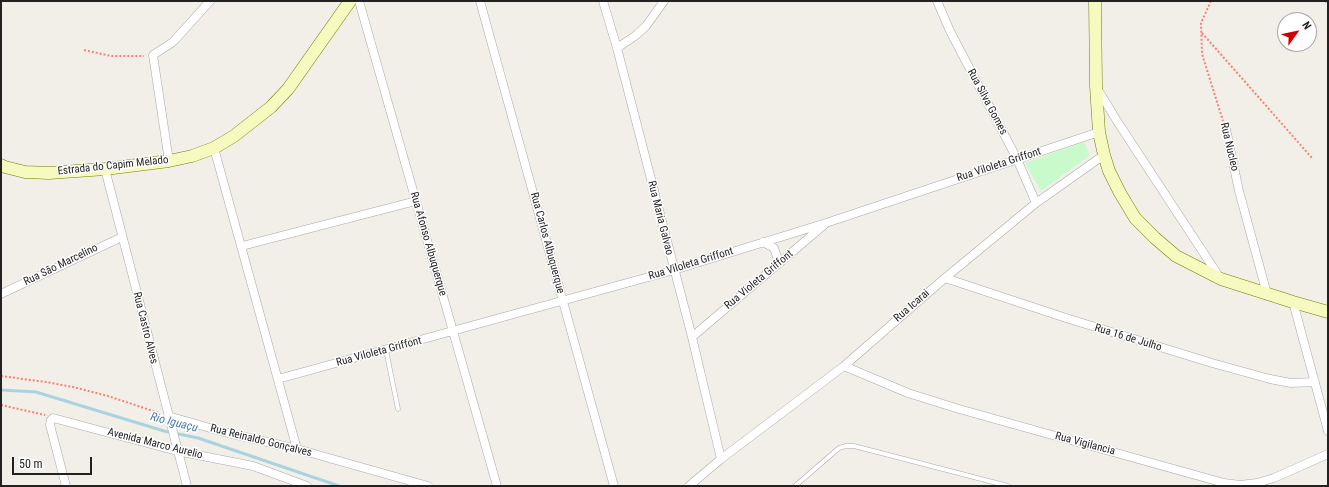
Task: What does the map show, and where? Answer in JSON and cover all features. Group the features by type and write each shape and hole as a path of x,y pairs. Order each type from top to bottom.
{"street":[{"path":"170,160 153,55 173,42 210,1"},
{"name":"Estrada do Capim Melado","path":"2,167 25,172 48,173 105,169 192,156 214,148 234,136 271,107 288,89 350,1"},
{"name":"Rua Afonso Albuquerque","path":"359,1 497,486"},
{"name":"Rua Carlos Albuquerque","path":"480,1 614,486"},
{"name":"Rua Maria Galvao","path":"603,1 617,48 692,337 721,459"},
{"path":"617,48 635,36 646,26 664,1"},
{"name":"Rua Silva Gomes","path":"937,1 950,31 1017,159 1036,203"},
{"path":"1095,1 1096,86 1099,132 1109,171 1135,218 1176,256 1221,279 1328,312"},
{"path":"1096,86 1117,121 1221,279"},
{"name":"Rua Nucleo","path":"1226,130 1239,190 1267,294"},
{"name":"Rua Viloleta Griffont","path":"278,379 674,270 826,223 1099,132"},
{"path":"214,148 298,450"},
{"name":"Rua Icarai","path":"689,486 721,459 844,366 945,278 1036,203 1104,155"},
{"name":"Rua Castro Alves","path":"105,169 168,419 187,486"},
{"path":"242,246 416,201"},
{"name":"Rua Violeta Griffont","path":"692,337 826,223"},
{"name":"Rua Sāo Marcelino","path":"1,294 122,236"},
{"path":"763,242 774,248 779,263"},
{"name":"Rua 16 de Julho","path":"945,278 1066,318 1212,363 1270,379 1291,383 1315,382"},
{"path":"1293,302 1326,418 1328,431"},
{"name":"Rua Vigilancia","path":"844,366 908,393 959,409 1224,483 1255,485 1328,454"},
{"path":"53,418 50,424 66,486"},
{"name":"Avenida Marco Aurelio","path":"53,418 177,451 253,466 307,486"},
{"name":"Rua Reinaldo Gonçalves","path":"168,419 298,450 428,486"},
{"path":"285,478 289,486"}],"lane":[{"path":"386,350 398,409"},
{"path":"795,486 839,448 846,446 854,446 1008,486"}],"path":[{"name":"Rua Nucleo","path":"1211,1 1201,23 1202,54 1226,130"},
{"path":"1325,1 1328,4"},
{"path":"1202,33 1313,159"},
{"path":"84,50 111,56 153,55"},
{"path":"1,376 46,382 108,396 168,419"},
{"path":"2,406 33,411 53,418"}],"green space":[{"path":"1084,142 1090,155 1041,191 1025,163"}],"waterway":[{"name":"Rio Iguaçu","path":"1,390 36,392 164,431 198,438 339,486"}]}
